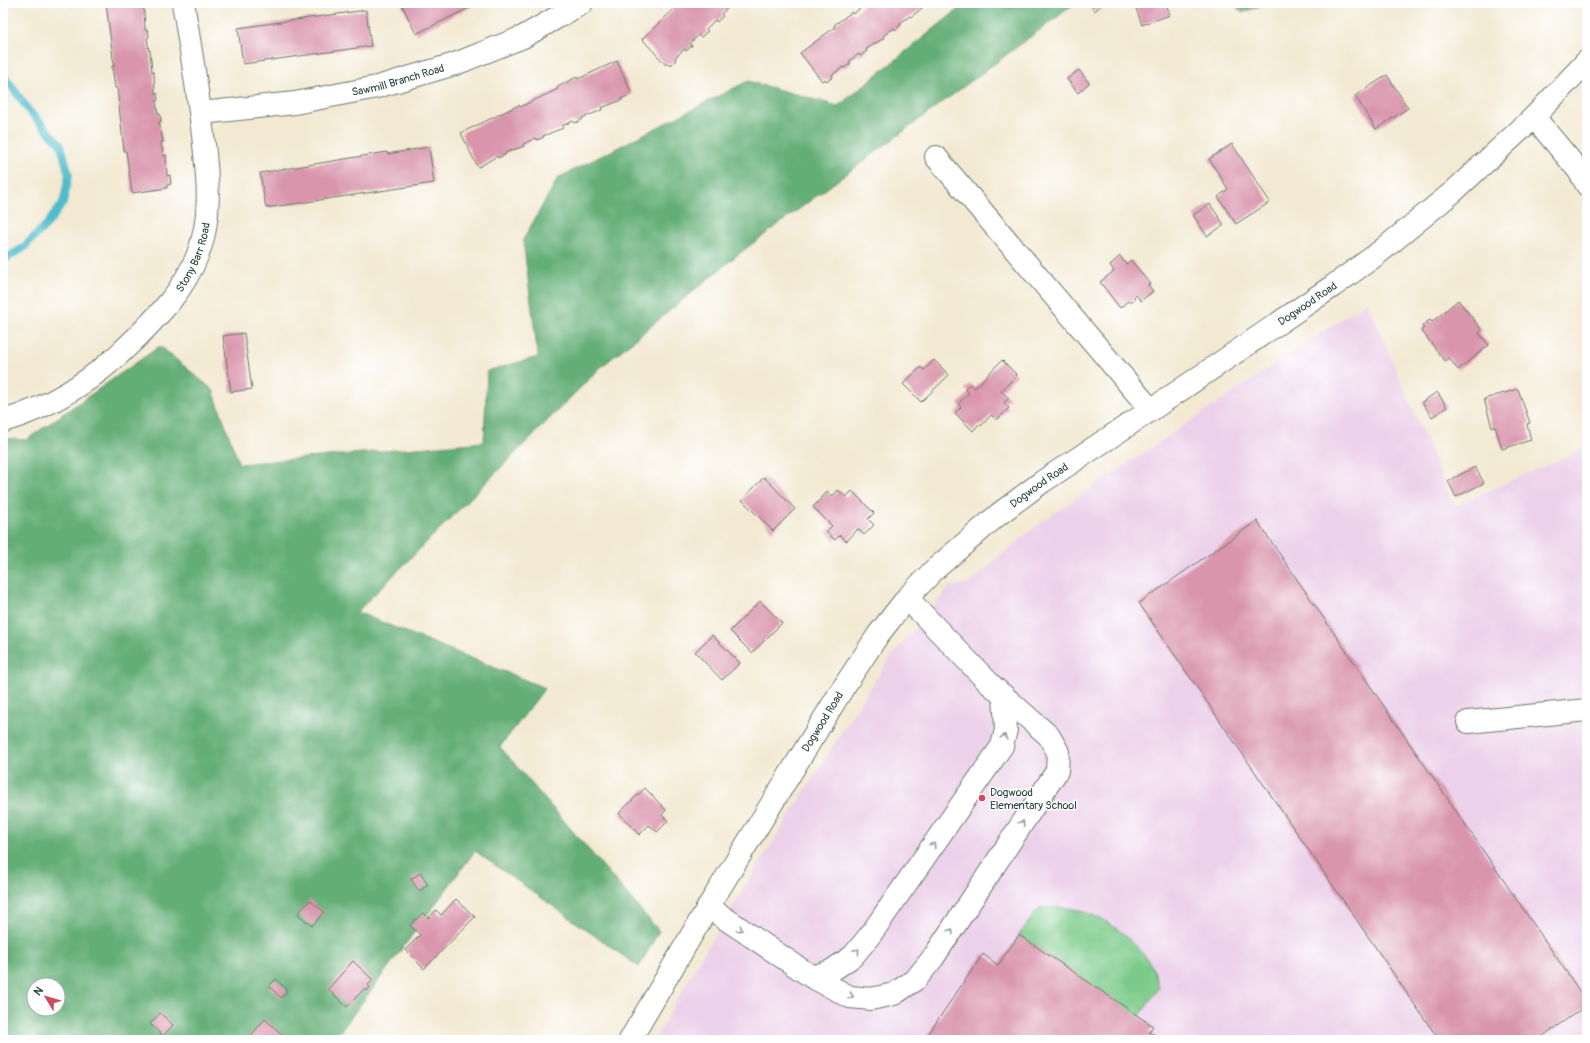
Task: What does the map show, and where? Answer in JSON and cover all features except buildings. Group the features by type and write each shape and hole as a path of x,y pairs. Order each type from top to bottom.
{"street":[{"name":"Stony Barr Road","path":"3,421 24,415 69,392 117,357 163,312 185,280 198,254 207,224 209,192 201,113 183,3"},
{"name":"Sawmill Branch Road","path":"201,113 295,103 377,87 455,64 523,37 582,3"},
{"name":"Dogwood Road","path":"630,1040 708,907 843,688 878,635 907,598 934,570 999,514 1042,482 1151,410 1376,255 1453,192 1534,117 1587,61"},
{"path":"1534,117 1579,171 1587,185"},
{"path":"936,156 1151,410"},
{"path":"708,907 812,977 850,997 871,999 894,994 916,980 933,958 1057,771 1058,752 1049,736 990,684 907,598"},
{"path":"812,977 831,971 853,956 871,934 1002,746 1006,730 1004,696"},
{"path":"1468,722 1587,710"}],"shaded area":[{"path":"1367,302 1454,506 1587,447 1587,1040 654,1040 699,961 854,712 893,654 950,586 971,583 998,557 1044,520"}],"green space":[{"path":"966,3 1076,3 736,256 600,368 357,612 545,688 500,747 659,931 639,967 475,851 334,1040 3,1040 3,438 26,440 160,346 213,390 239,464 484,442 487,371 538,357 523,240 558,178 748,81 838,106"},
{"path":"1233,3 1267,3 1242,13"},
{"path":"1039,908 1066,908 1079,910 1103,920 1135,944 1152,967 1159,988 1139,1017 1019,935"}],"waterway":[{"path":"3,74 29,111 61,145 69,175 63,203 48,223 23,248 3,260"}],"place":[{"name":"Dogwood Elementary School","path":"982,798"}]}
